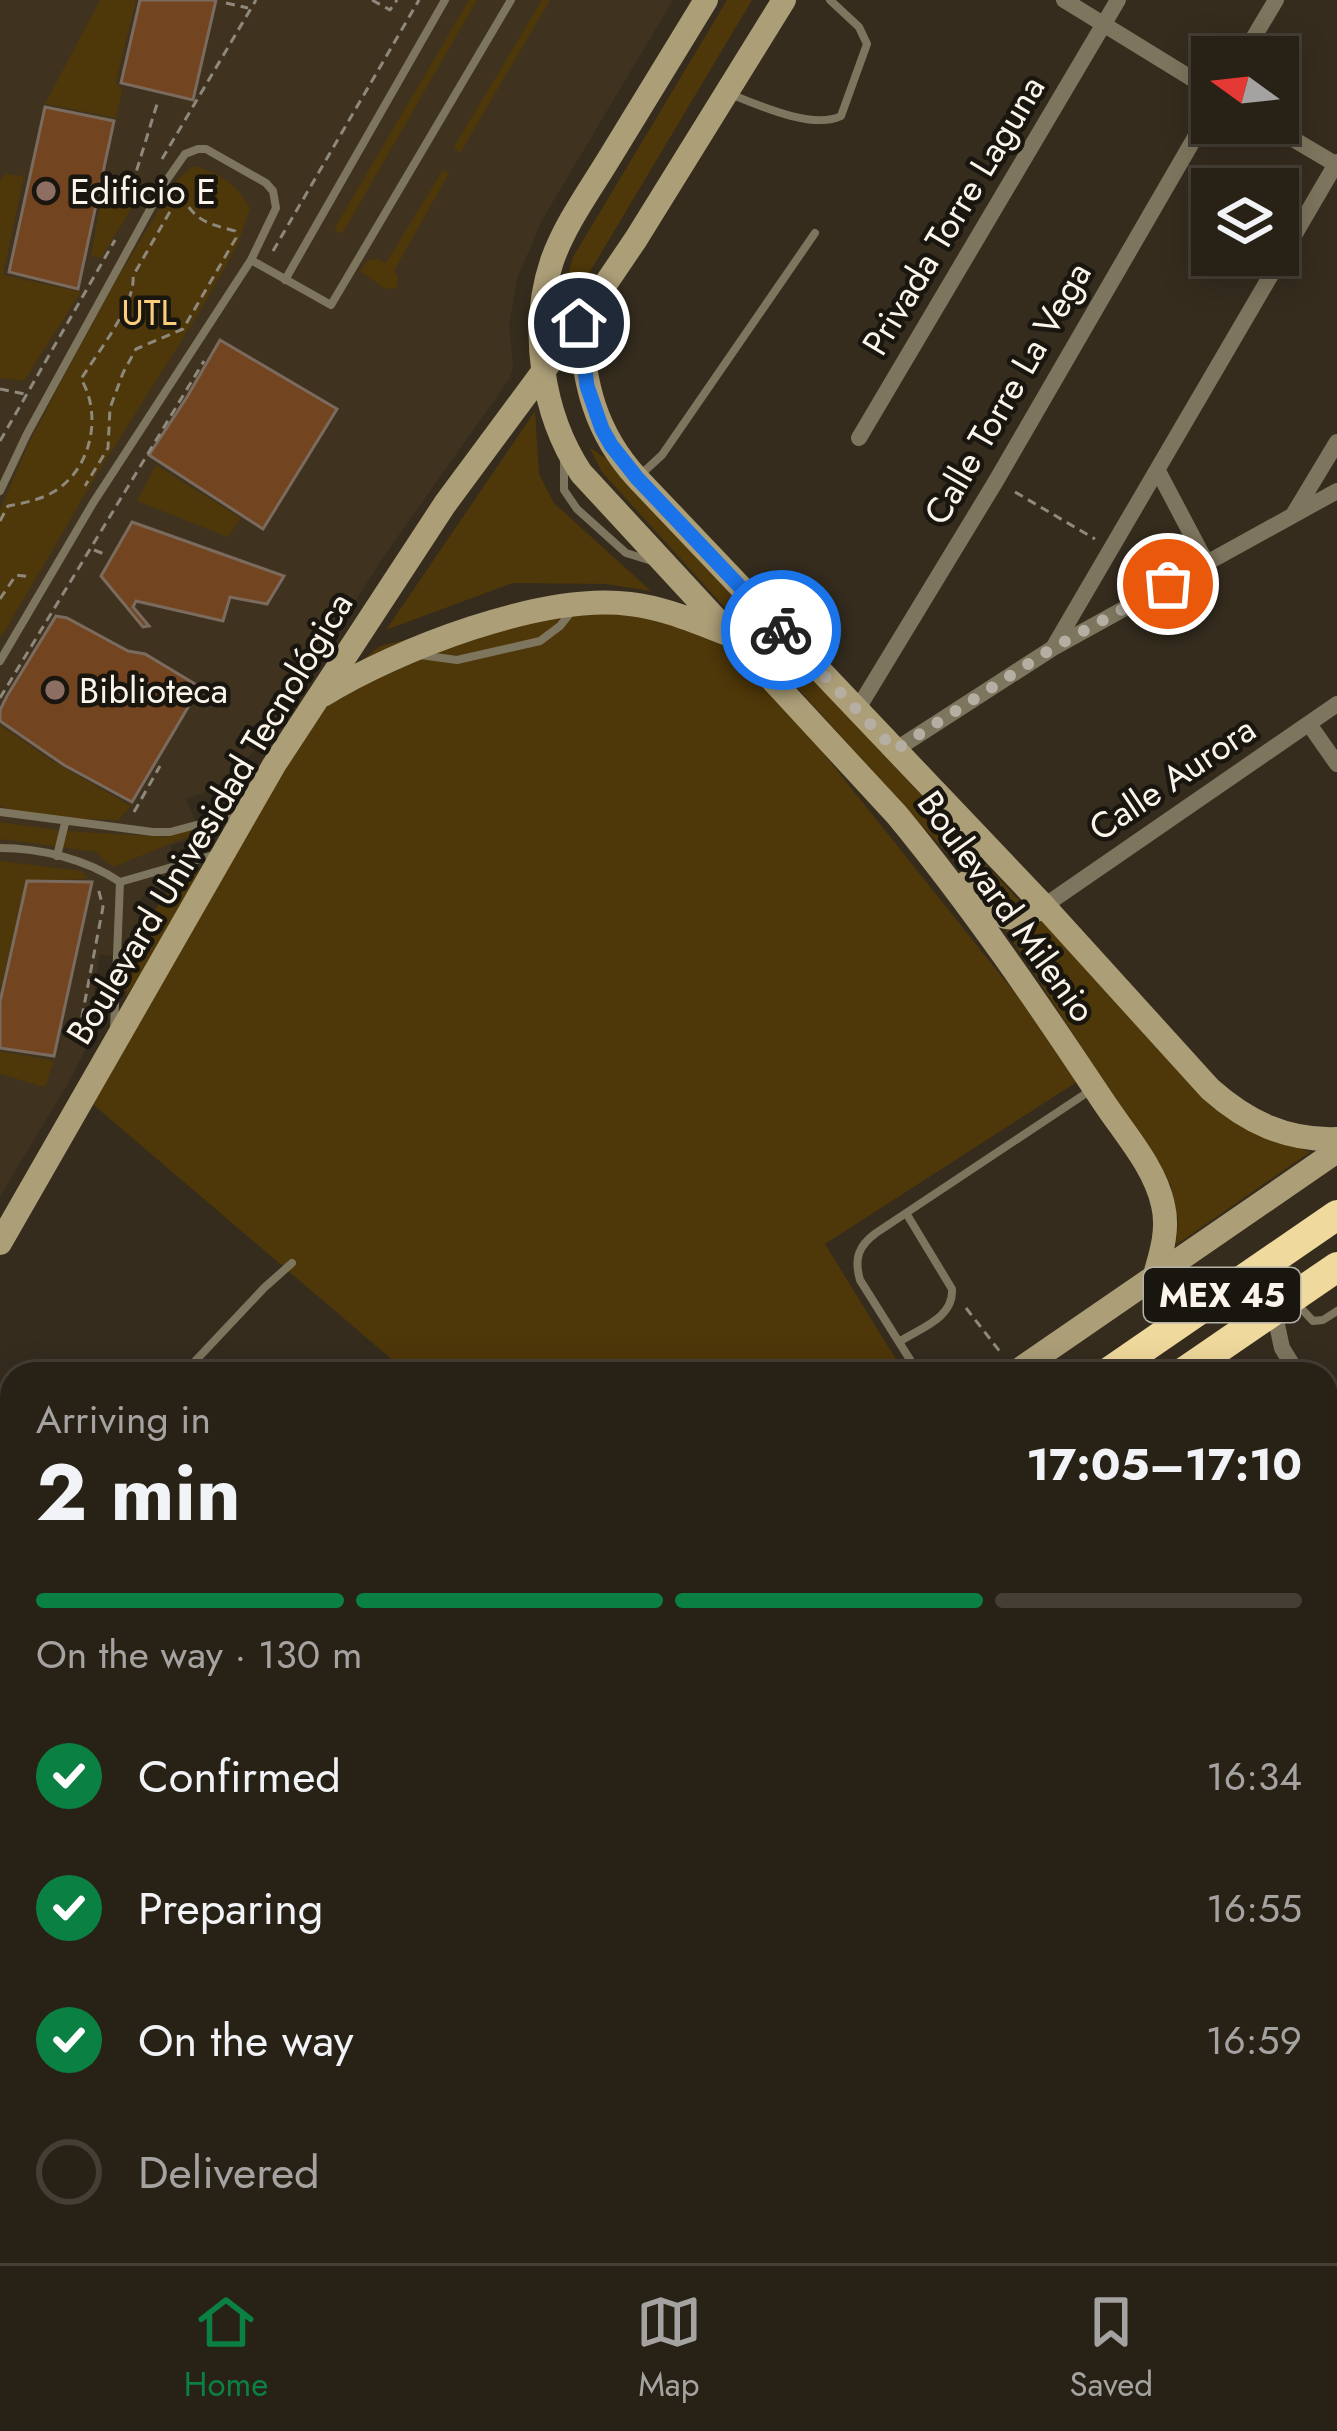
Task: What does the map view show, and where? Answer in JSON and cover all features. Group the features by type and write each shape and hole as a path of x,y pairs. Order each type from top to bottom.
{"highway":[{"name":"MEX 45","path":"1123,1362 1337,1215"},
{"name":"MEX 45","path":"1198,1362 1337,1267"}],"street":[{"name":"Boulevard Milenio","path":"706,0 583,201 552,261 540,320 544,370 558,430 581,473 897,815 943,871 1149,1172 1166,1226 1154,1278"},
{"path":"579,323 784,0"},
{"path":"1064,0 1191,78"},
{"name":"Privada Torre Laguna","path":"859,439 1118,0"},
{"path":"1255,36 1276,0"},
{"path":"1053,648 1337,164 1299,142"},
{"name":"Calle Torre La Vega","path":"857,710 1191,144"},
{"name":"Boulevard Milenio","path":"579,323 594,409 611,445 637,478 1044,906 1193,1072 1251,1120 1288,1135 1337,1139"},
{"name":"Boulevard Univesidad Tecnológica","path":"0,1243 316,699 445,504 579,323"},
{"path":"1292,515 1337,442"},
{"path":"1158,471 1206,562"},
{"path":"895,750 1053,648 1337,491"},
{"path":"316,699 360,672 407,653 531,612 577,605 605,602 650,607 734,637"},
{"name":"Calle Aurora","path":"1044,906 1337,704"},
{"path":"1309,724 1337,764"},
{"path":"943,871 969,885 1002,917 1019,919 1044,906"},
{"path":"1016,1362 1154,1278 1337,1151"},
{"path":"1283,1304 1282,1348 1291,1362"}],"lane":[{"path":"285,280 445,0"},
{"path":"251,260 331,305 511,0"},
{"path":"729,93 790,115 827,122 841,116 867,44 860,27 830,0"},
{"path":"0,491 164,184 185,154 198,148 214,152 266,183 276,198 274,216 251,260 112,473 0,661"},
{"path":"637,478 662,455 815,233"},
{"path":"0,812 170,832 248,812"},
{"path":"57,856 65,823"},
{"path":"0,848 96,867 120,882 224,852"},
{"path":"113,1048 120,882"},
{"path":"912,1362 860,1280 857,1258 867,1240 1094,1088"},
{"path":"899,1342 945,1313 952,1302 952,1289 906,1213"},
{"path":"194,1362 292,1264"},
{"path":"1283,1304 1312,1322 1337,1310"}],"path":[{"path":"372,0 390,10 397,0"},
{"path":"226,3 250,8"},
{"path":"130,192 157,104"},
{"path":"107,187 142,194"},
{"path":"0,521 8,506 40,500 65,484 85,458 93,428 88,392 80,380 118,320 134,288 133,276 180,194 191,213 235,231 236,238 183,329 136,349 110,408 108,448 86,486"},
{"path":"0,388 27,394"},
{"path":"996,481 1112,549"},
{"path":"92,549 107,555"},
{"path":"0,599 16,575 32,578"},
{"path":"129,818 160,766"},
{"path":"79,1032 103,907 97,882"},
{"path":"952,1302 967,1309 1006,1362"}],"shaded area":[{"path":"0,0 673,0 542,220 517,279 509,325 510,378 384,556 273,730 231,776 186,799 202,837 171,845 176,876 165,891 148,888 135,908 142,928 127,957 100,955 85,1050 0,1196"}],"green space":[{"path":"100,0 136,0 116,82 122,90 116,118 45,104"},
{"path":"469,0 477,0 342,234 334,229"},
{"path":"542,0 550,0 460,153 454,147"},
{"path":"727,0 752,0 563,317 573,257"},
{"name":"UTL","path":"193,166 226,181 250,208 238,244 0,639 0,510 30,441 114,284 177,180"},
{"path":"443,170 449,173 394,271 397,288 385,289 360,271 368,260 386,263"},
{"path":"5,174 24,176 3,275 81,292 24,381 0,378 0,181"},
{"path":"113,198 134,204 101,258 91,256 100,206 106,207"},
{"path":"535,411 539,474 554,503 651,591 606,584 513,583 386,630"},
{"path":"589,447 610,461 1019,900 1011,908 993,904 602,472"},
{"path":"156,465 241,518 228,537 137,501"},
{"path":"549,604 725,630 1083,1078 825,1244 898,1362 395,1362 82,1095 316,699 380,646"},
{"path":"0,725 131,806 118,820 43,816 0,806"},
{"path":"0,822 166,837 196,828 197,833 113,867 96,852 0,839"},
{"path":"0,861 82,871 87,879 27,881 0,990"},
{"path":"205,868 126,997 128,960 152,914 178,877"},
{"path":"1042,919 1287,1143 1310,1152 1176,1245 1178,1220 1171,1185 1006,930"},
{"path":"0,1051 54,1061 45,1087 0,1074"}],"building":[{"path":"140,0 216,0 193,100 121,83"},
{"path":"45,107 114,121 78,289 9,272"},
{"path":"220,340 337,409 263,529 149,455"},
{"path":"132,522 284,576 267,604 230,597 223,621 136,601 133,607 149,626 143,627 101,576"},
{"path":"56,616 128,651 145,654 200,687 132,802 64,765 0,721 7,696"},
{"path":"27,881 92,882 54,1056 0,1048 0,1002"}],"way so far":[{"path":"781,630 895,750 1053,648 1168,584"}],"place":[{"name":"Edificio E","path":"46,191"},
{"name":"Biblioteca","path":"55,690"}],"route":[{"path":"579,323 587,386 611,445 781,630"}]}
